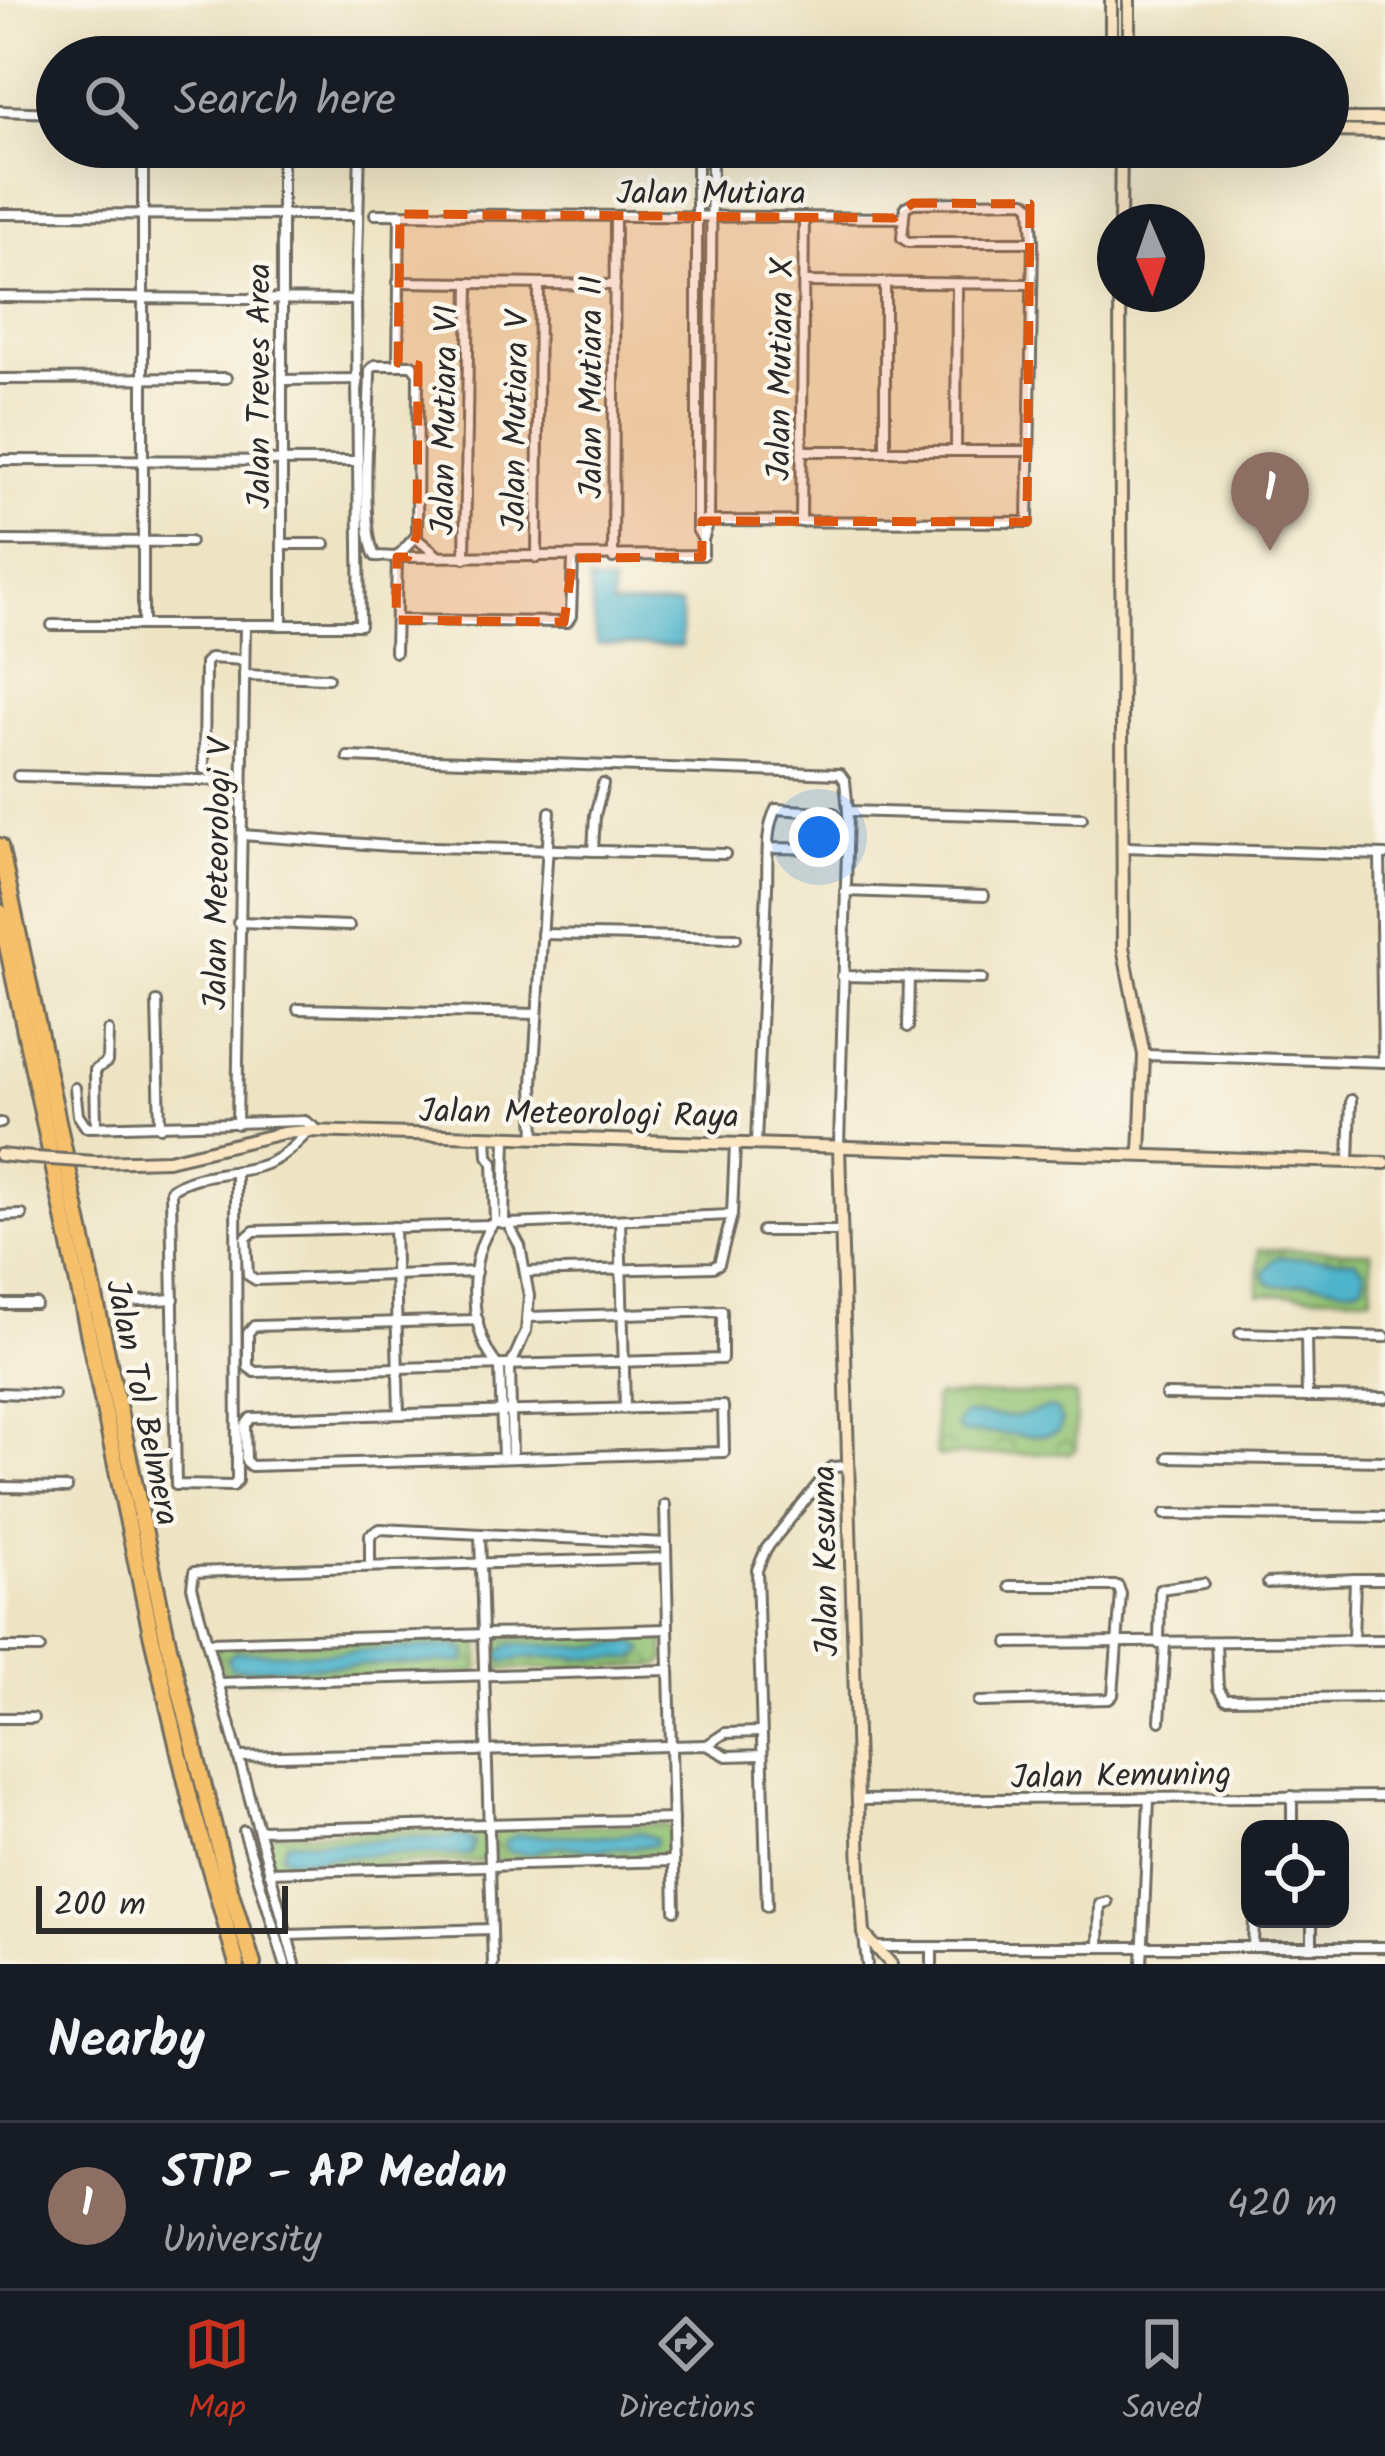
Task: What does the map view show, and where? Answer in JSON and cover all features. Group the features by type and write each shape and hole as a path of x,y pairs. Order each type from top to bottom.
{"highway":[{"name":"Jalan Tol Belmera","path":"0,846 174,1668 253,1964"},
{"name":"Jalan Tol Belmera","path":"0,912 170,1719 237,1964"}],"street":[{"path":"1111,0 1111,36"},
{"path":"1129,0 1130,36"},
{"path":"0,111 36,112"},
{"path":"1349,118 1385,119"},
{"path":"1349,131 1385,131"},
{"path":"143,168 143,625"},
{"name":"Jalan Treves Area","path":"282,168 282,625"},
{"path":"52,625 360,625 359,168"},
{"path":"395,652 397,557 416,538 418,373 412,364 375,365 370,370 372,553 397,557 465,558 701,557 703,540 697,521 697,168"},
{"path":"703,540 710,521 712,168"},
{"path":"1120,168 1120,204"},
{"path":"697,521 1027,522 1033,242 1030,206 1025,202 905,206 902,238 908,242 1033,242"},
{"path":"0,214 358,215"},
{"name":"Jalan Mutiara","path":"375,214 903,218"},
{"path":"398,363 400,214"},
{"name":"Jalan Mutiara II","path":"613,558 615,216"},
{"name":"Jalan Mutiara X","path":"801,522 804,217"},
{"path":"398,282 615,285"},
{"path":"803,282 1031,284"},
{"name":"Jalan Mutiara VI","path":"465,558 469,283"},
{"name":"Jalan Mutiara V","path":"537,558 539,284"},
{"path":"885,284 885,450"},
{"path":"956,450 957,284"},
{"path":"0,297 356,300"},
{"path":"1120,312 1123,947 1144,1055 1140,1154"},
{"path":"0,379 226,378"},
{"path":"284,380 358,379"},
{"path":"802,451 1028,451"},
{"path":"0,460 358,461"},
{"path":"416,538 439,557"},
{"path":"0,541 190,542"},
{"path":"282,544 325,544"},
{"path":"396,620 567,622 573,558"},
{"name":"Jalan Meteorologi V","path":"237,1124 245,626"},
{"path":"203,769 205,663 210,658 244,660"},
{"path":"244,675 328,678"},
{"path":"348,757 837,773 845,781 848,811 838,1148"},
{"path":"18,776 242,781"},
{"path":"593,851 603,784"},
{"path":"756,1143 769,848 773,810 834,813 830,849 769,848"},
{"path":"848,811 1082,818"},
{"path":"535,1138 537,1014 550,812"},
{"path":"242,836 547,851 725,854"},
{"path":"1122,847 1383,855 1384,1062 1144,1055"},
{"path":"845,891 984,896"},
{"path":"238,922 349,926"},
{"path":"542,934 736,938"},
{"path":"842,976 982,979"},
{"path":"908,1027 909,977"},
{"path":"157,1001 160,1127"},
{"path":"298,1009 537,1014"},
{"path":"96,1127 95,1070 107,1062 109,1031"},
{"path":"75,1088 81,1124 96,1127 305,1121 314,1131 274,1160 179,1184 171,1190 176,1485 234,1485 236,1171"},
{"path":"1349,1162 1351,1100"},
{"name":"Jalan Meteorologi Raya","path":"0,1155 96,1162 168,1160 283,1133 314,1131 1385,1163"},
{"path":"487,1137 488,1156 498,1162"},
{"path":"505,1368 485,1349 476,1272 499,1223 498,1162 506,1137"},
{"path":"525,1272 713,1267 722,1257 732,1215 735,1143"},
{"name":"Jalan Kesuma","path":"838,1148 864,1934"},
{"path":"0,1216 22,1215"},
{"path":"476,1272 256,1280 248,1275 246,1238 254,1231 732,1215"},
{"path":"620,1221 625,1408"},
{"path":"499,1223 520,1246 528,1317 522,1346 505,1368 507,1458"},
{"path":"394,1228 398,1414"},
{"path":"762,1231 842,1231"},
{"path":"124,1303 174,1299"},
{"path":"0,1304 36,1304"},
{"path":"478,1320 254,1325 248,1333 248,1367 255,1372 505,1368 722,1358 722,1311 528,1317"},
{"path":"1240,1333 1385,1337"},
{"path":"1306,1334 1306,1397"},
{"path":"0,1393 54,1395"},
{"path":"1166,1395 1385,1398"},
{"path":"723,1406 724,1452 251,1466 246,1461 245,1426 251,1418 625,1408 723,1406"},
{"path":"1168,1457 1385,1461"},
{"path":"767,1906 757,1570 761,1557 832,1466 849,1466"},
{"path":"0,1486 67,1488"},
{"path":"665,1505 675,1910"},
{"path":"1165,1514 1385,1517"},
{"path":"370,1566 373,1530 666,1543"},
{"path":"480,1535 493,1964"},
{"path":"295,1964 192,1587 194,1572 666,1558"},
{"path":"1353,1640 1355,1579"},
{"path":"1268,1582 1385,1580"},
{"path":"1160,1721 1156,1644 1160,1589 1203,1583"},
{"path":"979,1702 1109,1699 1114,1691 1118,1586 1010,1586"},
{"path":"208,1642 668,1629"},
{"path":"1009,1642 1385,1640"},
{"path":"1216,1643 1218,1688 1225,1699 1385,1697"},
{"path":"0,1648 40,1648"},
{"path":"218,1683 669,1670"},
{"path":"0,1718 33,1718"},
{"path":"707,1745 724,1733 761,1732"},
{"path":"240,1757 707,1745 728,1756 762,1755"},
{"path":"1292,1796 1292,1820"},
{"name":"Jalan Kemuning","path":"857,1800 1385,1796"},
{"path":"1142,1964 1146,1798"},
{"path":"259,1830 673,1819"},
{"path":"244,1831 285,1964"},
{"path":"269,1872 674,1861"},
{"path":"1099,1946 1100,1904 1107,1902"},
{"path":"1253,1947 1254,1928"},
{"path":"1312,1928 1312,1947"},
{"path":"287,1935 492,1929"},
{"path":"864,1934 890,1964"},
{"path":"864,1934 867,1964"},
{"path":"875,1947 1385,1947"},
{"path":"932,1947 932,1964"}],"highlighted area":[{"path":"913,203 1030,204 1027,522 702,521 702,557 573,558 564,622 396,620 397,557 408,557 417,535 418,365 398,363 400,214 894,218"}],"green space":[{"path":"1259,1249 1371,1252 1372,1296 1258,1294"},
{"path":"938,1396 1076,1396 1076,1449 1071,1453 939,1456 936,1452 934,1400"},
{"path":"657,1634 664,1638 665,1661 659,1666 494,1670 488,1666 492,1638"},
{"path":"473,1638 479,1643 479,1668 474,1673 226,1679 215,1652 220,1646"},
{"path":"664,1824 670,1828 670,1853 663,1856 498,1861 494,1856 493,1834 498,1828"},
{"path":"478,1828 483,1832 485,1857 479,1862 277,1867 266,1841 271,1834"}],"water":[{"path":"589,581 612,584 612,606 681,605 682,646 597,644"},
{"path":"1276,1257 1355,1260 1365,1271 1364,1284 1344,1288 1268,1283 1263,1272"},
{"path":"1057,1410 1062,1422 1059,1431 1050,1434 963,1434 956,1425 964,1414 1017,1417"},
{"path":"633,1642 645,1649 634,1659 533,1657 503,1662 498,1653 510,1644 587,1647"},
{"path":"454,1646 467,1650 465,1662 240,1669 231,1668 227,1660 234,1652"},
{"path":"639,1832 656,1839 654,1846 594,1850 560,1846 526,1854 508,1851 504,1842 516,1835"},
{"path":"456,1835 474,1841 470,1855 299,1860 281,1852 287,1841"}],"place":[{"name":"STIP - AP Medan","path":"1270,551"}]}
